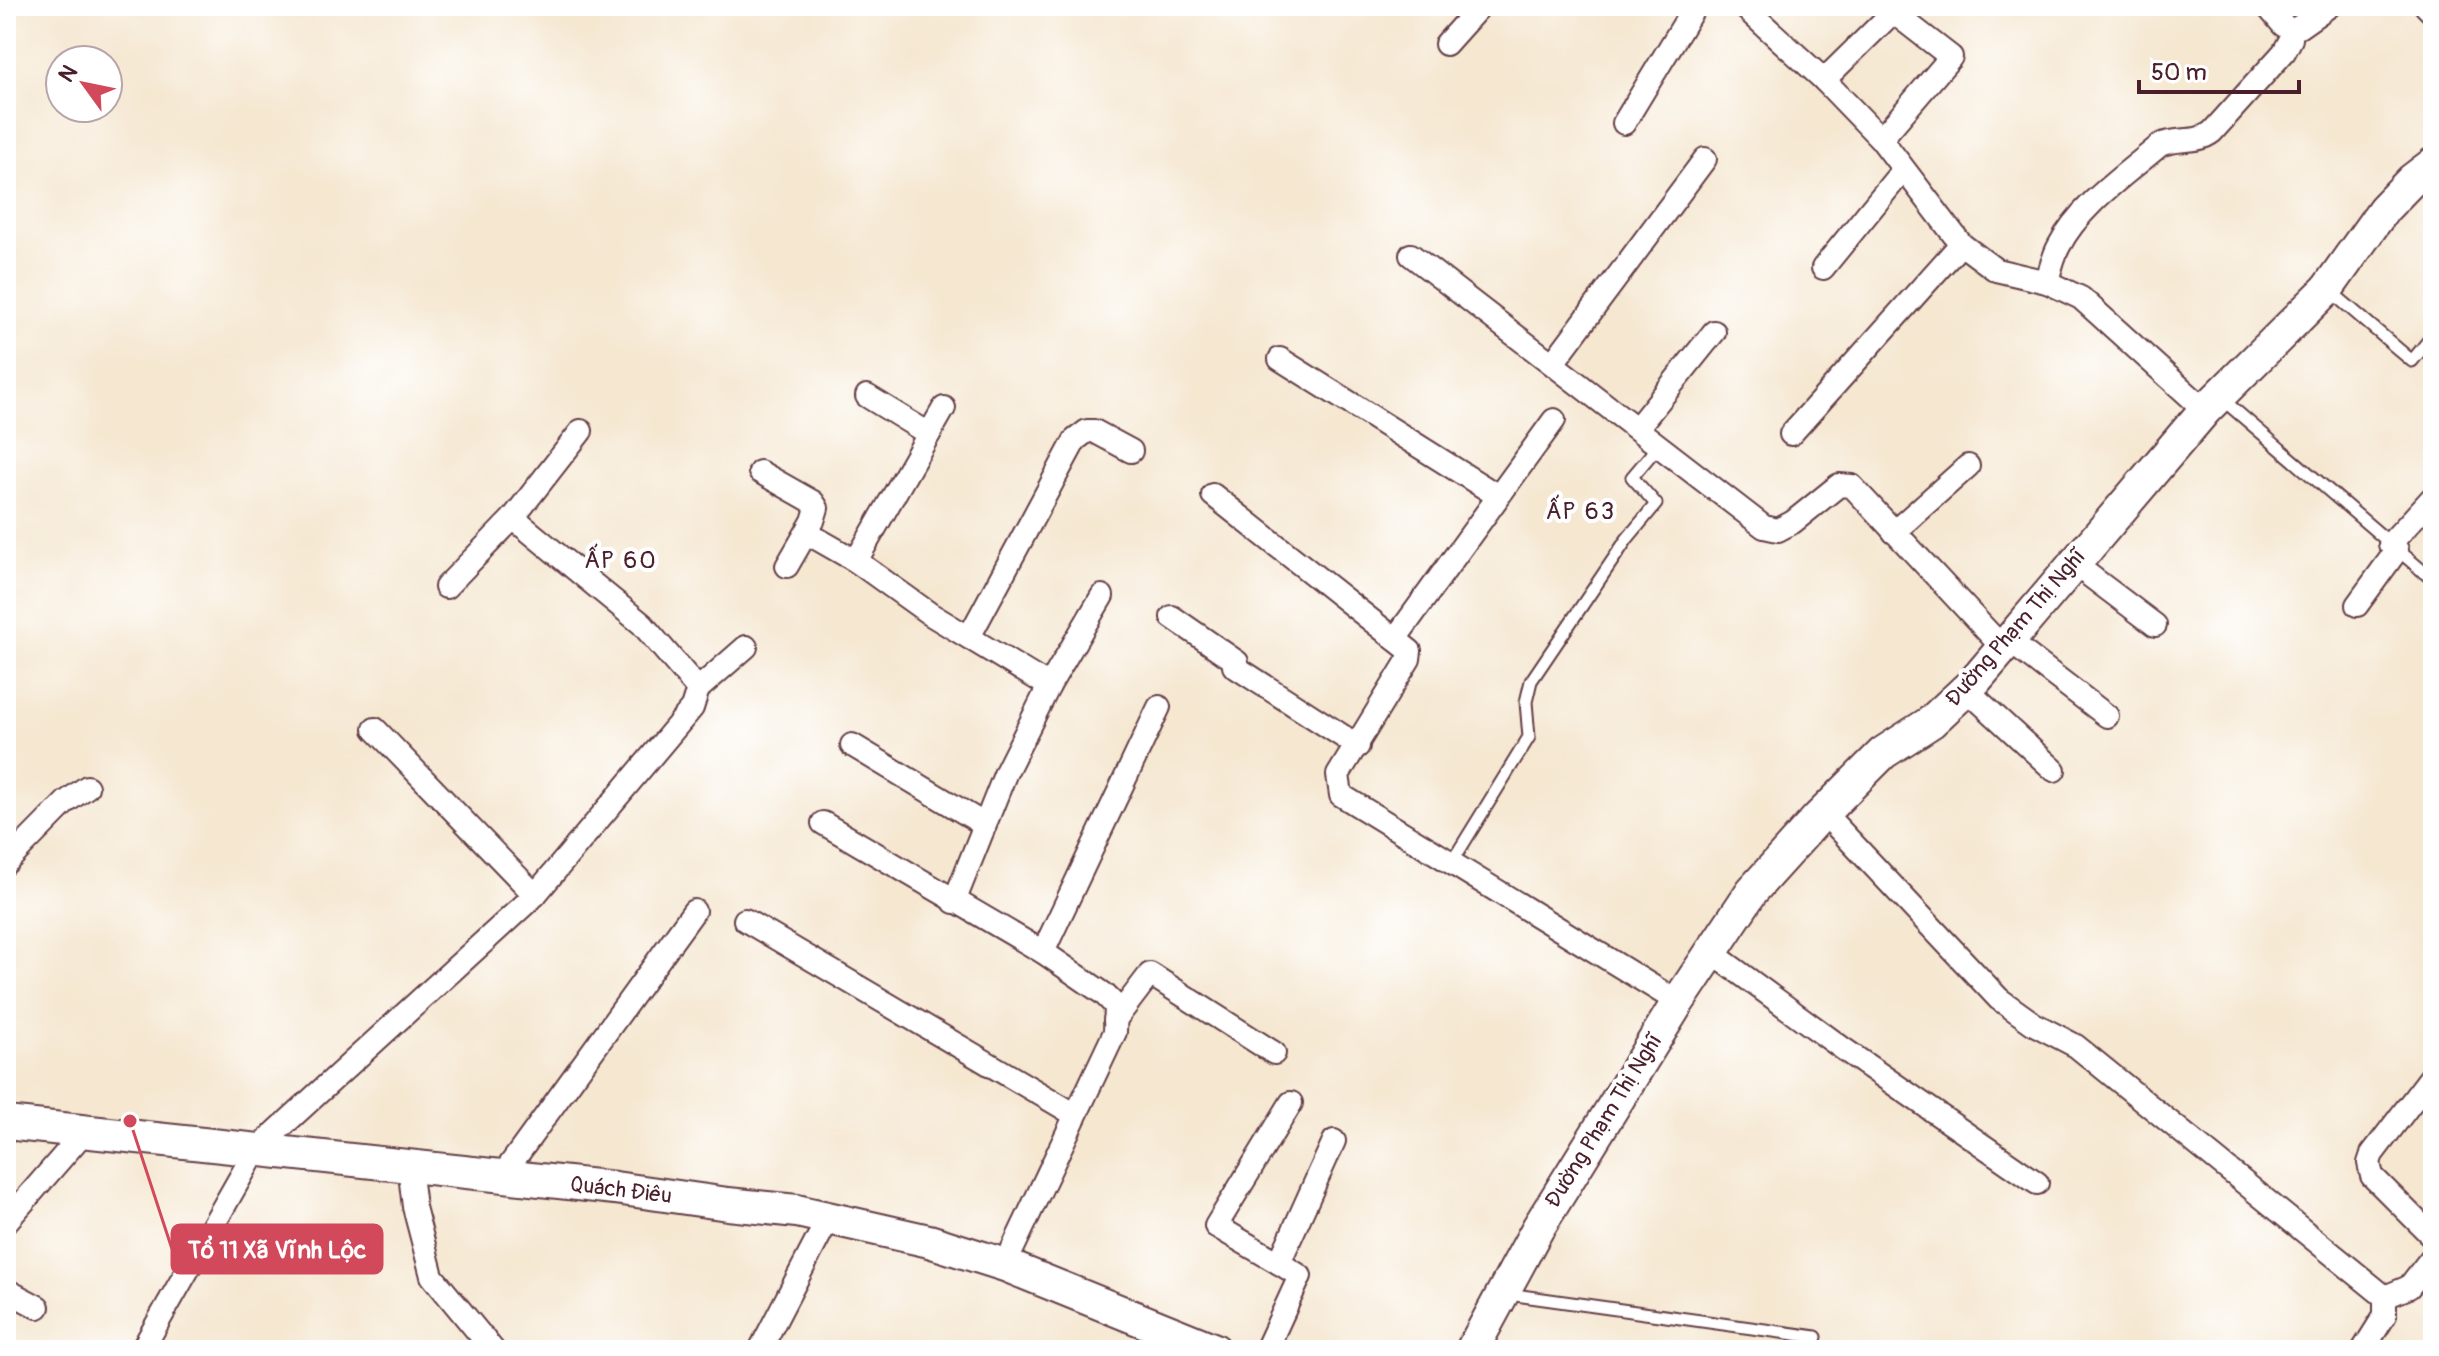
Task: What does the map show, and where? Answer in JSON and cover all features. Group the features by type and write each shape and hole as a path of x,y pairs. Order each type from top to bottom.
{"street":[{"path":"1446,44 1480,6"},
{"path":"1624,123 1695,6"},
{"path":"1743,6 1824,80 1881,139 1961,244 1996,270 2047,282 2081,298 2212,403"},
{"path":"2267,6 2291,30"},
{"path":"2291,30 2329,6"},
{"path":"2426,6 2433,13"},
{"path":"1824,80 1896,9 1951,57 1881,139"},
{"path":"2047,282 2057,249 2070,228 2092,205 2160,145 2209,136 2284,52 2291,39 2291,30"},
{"path":"1553,363 1705,159"},
{"name":"Đường Phạm Thị Nghĩ","path":"1472,1350 1538,1228 1678,1002 1752,891 1823,812 1883,753 1931,722 1966,689 2212,403 2327,289 2384,209 2412,180 2433,164"},
{"path":"1823,268 1903,170"},
{"path":"1791,434 1961,244"},
{"path":"1411,255 1764,527 1778,530 1793,522 1839,485 1852,486 2005,644 2107,716"},
{"path":"1637,428 1714,332"},
{"path":"1280,359 1498,496"},
{"path":"867,396 929,434"},
{"path":"856,561 944,408"},
{"path":"1395,639 1554,420"},
{"path":"446,587 513,518 581,431"},
{"path":"969,637 1075,440 1087,431 1094,431 1131,451"},
{"path":"1894,532 1968,466"},
{"path":"760,472 816,504 817,513 787,566"},
{"path":"1213,495 1408,649 1410,657 1338,775 1341,795 1678,1002"},
{"path":"2357,605 2394,547 2433,497"},
{"path":"513,518 642,624 698,689"},
{"path":"807,533 856,561 930,614 1049,686"},
{"path":"2073,563 2155,625"},
{"path":"954,902 1006,772 1049,686 1102,596"},
{"path":"1172,617 1237,662 1234,666 1358,746"},
{"path":"142,1350 256,1150 535,895 692,708 698,689 746,647"},
{"path":"1966,689 2054,770"},
{"path":"1043,952 1159,707"},
{"path":"375,729 535,895"},
{"path":"852,745 985,825"},
{"path":"6,863 66,802 87,787"},
{"path":"1823,812 1999,999 2034,1024 2076,1046 2385,1297"},
{"path":"823,823 1043,952 1104,994 1116,1006 1115,1032 1005,1265"},
{"path":"502,1176 694,911"},
{"path":"745,920 1074,1114"},
{"path":"1711,952 1842,1048 2037,1183"},
{"path":"1115,1020 1150,974 1274,1053"},
{"path":"2433,1074 2372,1154 2369,1163 2372,1176 2433,1237"},
{"path":"1266,1350 1300,1276 1216,1226 1291,1103"},
{"name":"Quách Điêu","path":"6,1123 797,1211 929,1241 1005,1265 1215,1350"},
{"path":"6,1222 85,1131"},
{"path":"1279,1263 1334,1141"},
{"path":"409,1166 414,1207 432,1276 493,1350"},
{"path":"760,1350 828,1219"},
{"path":"2385,1297 2409,1287 2433,1256"},
{"path":"6,1290 38,1307"},
{"path":"2363,1350 2385,1315 2385,1297"}],"lane":[{"path":"2327,289 2412,361 2433,335"},
{"path":"2212,403 2433,580"},
{"path":"1452,862 1529,737 1526,702 1531,681 1627,539 1656,504 1632,477 1659,445"},
{"path":"1503,1293 1816,1337"}],"place":[{"name":"Tổ 11 Xã Vĩnh Lộc","path":"130,1121"}],"district":[{"name":"ẤP 63","path":"1581,511"},
{"name":"ẤP 60","path":"621,560"}]}
